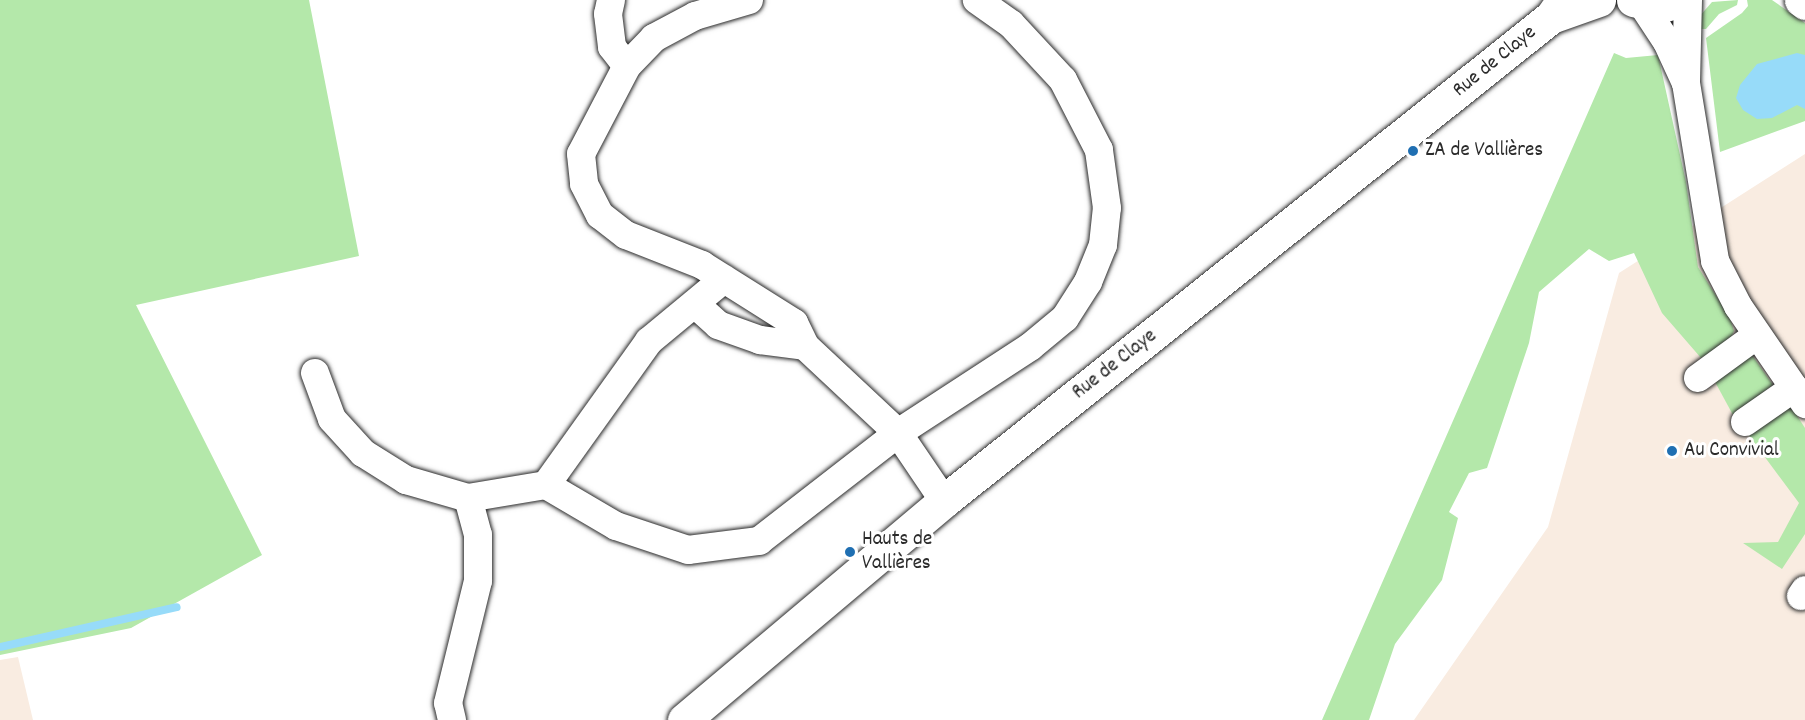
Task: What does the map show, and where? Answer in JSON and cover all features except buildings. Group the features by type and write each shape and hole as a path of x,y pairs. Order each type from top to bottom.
{"street":[{"path":"611,0 608,14 612,47 627,66"},
{"path":"749,0 685,22 654,38 627,66 581,154 584,184 600,215 626,235 702,265 794,323 805,346 898,433 944,501"},
{"path":"315,373 332,419 363,453 406,480 468,498 546,485 616,526 688,550 759,541 898,433 1030,347 1065,318 1088,282 1103,245 1107,208 1099,150 1069,90 1011,24 977,0"},
{"name":"Rue de Claye","path":"684,720 944,501 1557,8 1599,0"},
{"path":"1638,2 1661,6 1686,0 1686,83 1715,261 1757,335 1800,396 1746,422"},
{"path":"1801,0 1805,3"},
{"path":"1638,2 1667,42 1686,83"},
{"path":"546,485 649,341 724,279"},
{"path":"695,304 718,325 760,340 805,346"},
{"path":"1698,378 1757,335"},
{"path":"452,720 448,703 478,581 478,535 468,498"}],"shaded area":[{"path":"1805,154 1805,720 1414,720 1548,527 1619,273"},
{"path":"18,657 33,720 0,720 0,660"}],"green space":[{"path":"0,0 309,0 359,256 136,305 262,555 131,628 0,655"},
{"path":"1738,0 1737,5 1719,14 1706,29 1698,29 1698,18 1712,2"},
{"path":"1747,0 1772,0 1805,23 1805,121 1720,152 1706,38 1742,13 1748,6"},
{"path":"1614,53 1626,58 1658,55 1686,182 1698,267 1730,318 1734,331 1729,342 1701,358 1662,313 1634,253 1609,261 1589,249 1539,292 1529,343 1487,468 1469,473 1449,512 1458,518 1442,580 1395,644 1369,720 1322,720"},
{"path":"1752,355 1773,385 1733,415 1714,380"},
{"path":"1790,405 1805,428 1805,534 1782,569 1743,543 1778,542 1799,503 1747,433"}],"water":[{"path":"1797,53 1805,55 1805,109 1797,105 1772,118 1757,119 1743,110 1736,98 1740,85 1757,64"}],"waterway":[{"path":"0,647 177,607"}],"place":[{"name":"ZA de Vallières","path":"1413,151"},
{"name":"Au Convivial","path":"1672,451"},
{"name":"Hauts de Vallières","path":"850,552"}]}
